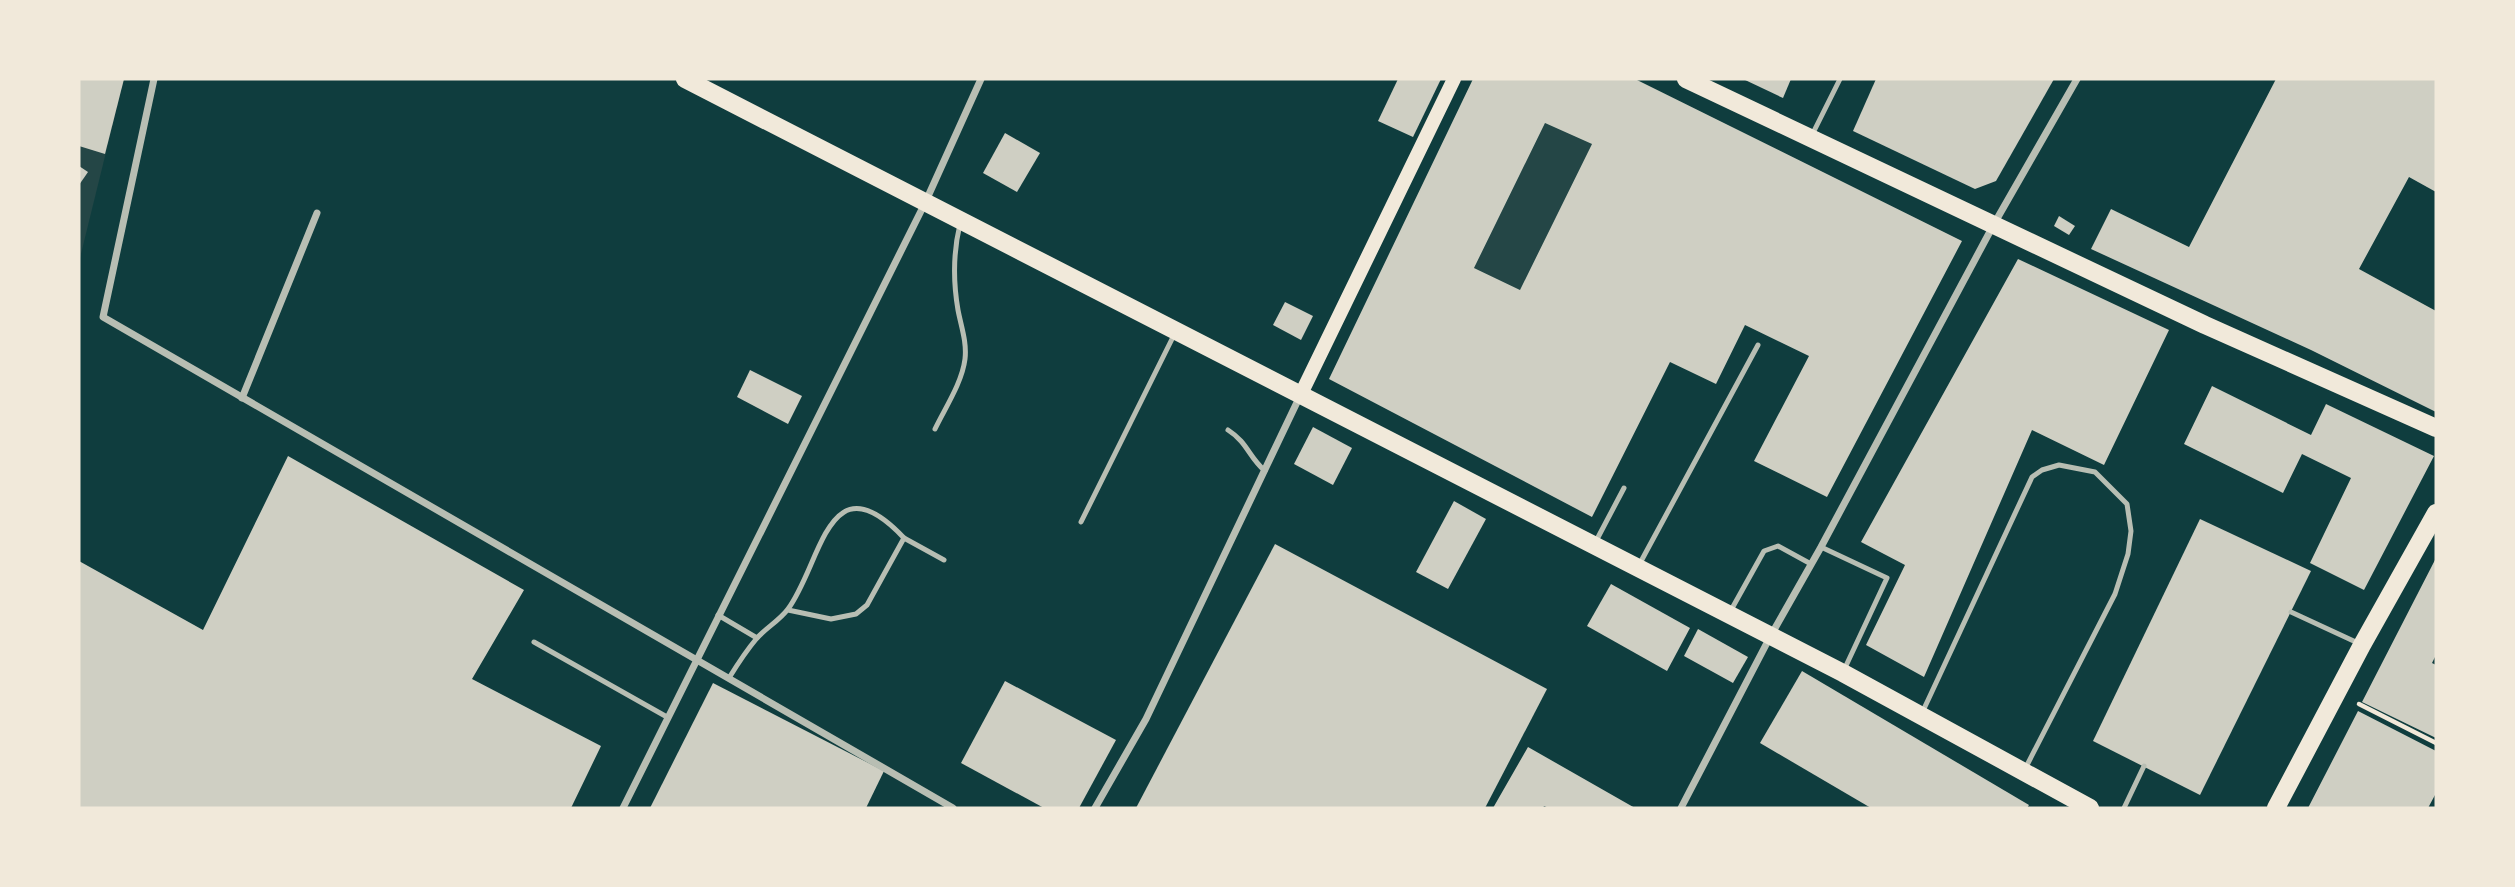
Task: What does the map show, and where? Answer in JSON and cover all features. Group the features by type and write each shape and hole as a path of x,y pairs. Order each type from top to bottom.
{"main road":[{"path":"685,79 1843,673 2090,808"},
{"path":"1301,394 1454,79"},
{"path":"1686,79 2205,326 2436,428"},
{"path":"2276,808 2362,645 2436,513"}],"street":[{"path":"154,79 103,317 953,808"},
{"path":"622,808 925,203 981,79"},
{"path":"1681,808 1770,637 1994,224 2077,79"},
{"path":"242,398 317,213"},
{"path":"1095,808 1146,719 1301,394"}],"lane":[{"path":"1810,138 1840,79"},
{"path":"935,429 957,383 965,359 964,337 954,286 955,247 961,220"},
{"path":"1081,522 1176,330"},
{"path":"1638,568 1758,345"},
{"path":"1228,430 1247,445 1252,459 1265,471"},
{"path":"1921,716 2032,477 2042,470 2059,465 2095,472 2127,504 2131,531 2128,554 2115,594 2024,772"},
{"path":"1594,546 1624,488"},
{"path":"729,678 757,638 788,610 833,519 848,509 862,509 878,516 904,538 944,560"},
{"path":"788,610 831,619 856,614 867,605 904,538"},
{"path":"1728,615 1764,551 1778,546 1811,564"},
{"path":"1821,547 1887,578 1843,673"},
{"path":"2291,612 2362,645"},
{"path":"718,615 757,638"},
{"path":"534,642 667,717"},
{"path":"2124,808 2144,766"}],"path":[{"path":"2337,693 2436,743"}],"shaded area":[{"path":"79,79 124,79 79,262"},
{"path":"1545,123 1592,144 1520,290 1474,268"}],"building":[{"path":"79,79 124,79 105,154 79,146"},
{"path":"1398,79 1441,79 1413,137 1378,121"},
{"path":"1473,79 1635,79 1962,241 1827,497 1754,461 1809,356 1745,325 1716,384 1670,362 1592,517 1329,379","holes":["1545,123 1592,144 1520,290 1474,268"]},
{"path":"1743,79 1791,79 1783,98"},
{"path":"1876,79 2054,79 1996,181 1975,189 1853,131"},
{"path":"2276,79 2436,79 2436,192 2409,177 2359,269 2436,311 2436,412 2311,350 2091,249 2111,209 2189,247"},
{"path":"1005,133 1040,153 1017,192 983,173"},
{"path":"79,166 88,172 79,185"},
{"path":"2059,216 2075,226 2069,235 2054,226"},
{"path":"2018,259 2169,330 2104,465 2032,430 1924,677 1866,645 1905,565 1861,542"},
{"path":"1285,302 1313,316 1301,340 1273,325"},
{"path":"750,370 802,396 788,424 737,397"},
{"path":"2212,386 2311,435 2326,404 2434,456 2364,590 2310,563 2351,478 2302,454 2283,493 2184,444"},
{"path":"1313,427 1352,448 1333,485 1294,464"},
{"path":"288,456 524,590 472,679 601,746 571,808 79,808 79,561 203,630"},
{"path":"1454,501 1486,519 1448,589 1416,572"},
{"path":"2200,519 2311,571 2200,795 2093,741"},
{"path":"1275,544 1547,689 1485,808 1136,808"},
{"path":"2436,558 2436,655 2432,663 2436,665 2436,738 2362,702"},
{"path":"1611,584 1690,628 1667,671 1587,626"},
{"path":"1698,629 1748,657 1733,683 1684,656"},
{"path":"1802,671 2029,805 2027,808 1871,808 1760,743"},
{"path":"1005,681 1116,740 1079,808 1044,808 961,763"},
{"path":"713,683 884,771 866,808 650,808"},
{"path":"2358,711 2436,751 2436,796 2428,808 2308,808"},
{"path":"1528,747 1635,808 1493,808"}]}
